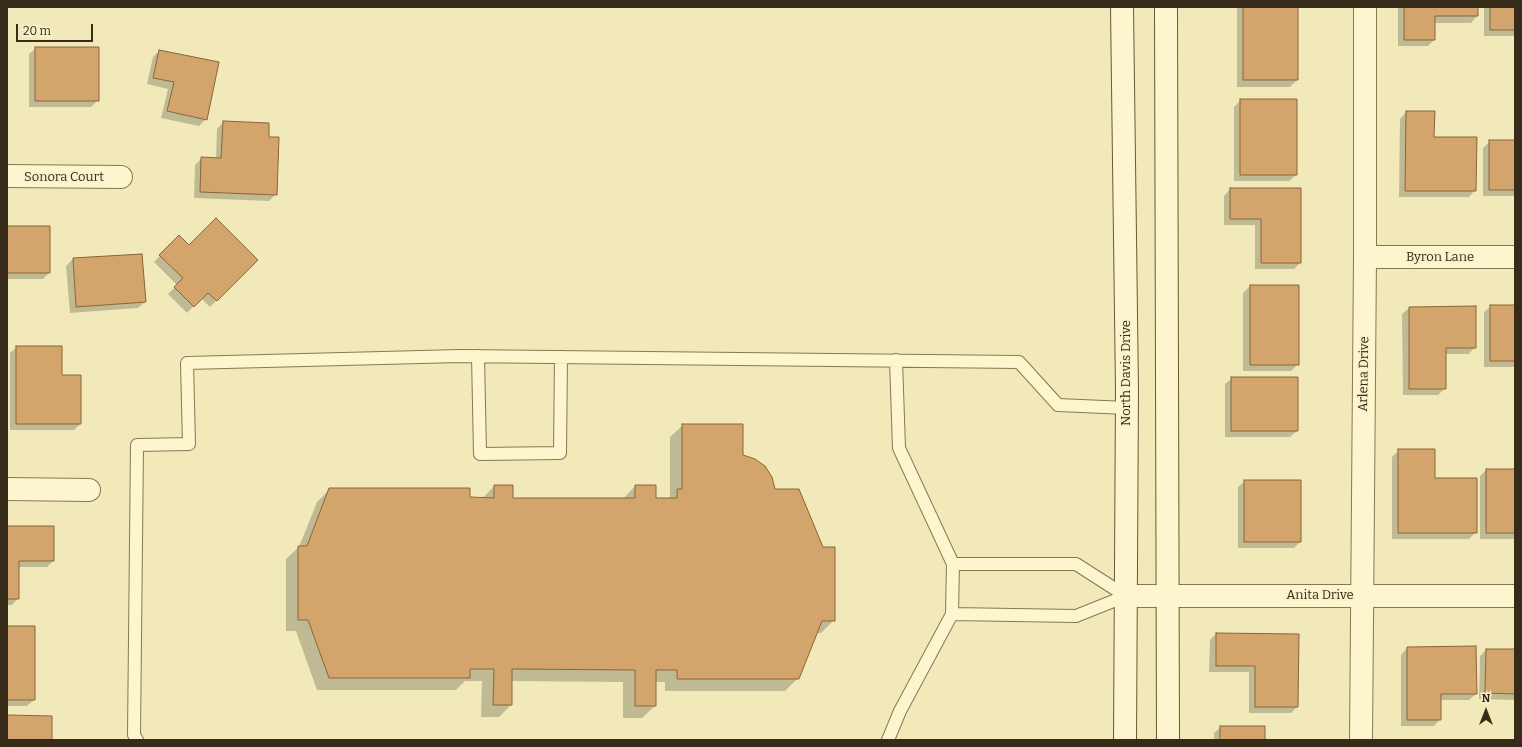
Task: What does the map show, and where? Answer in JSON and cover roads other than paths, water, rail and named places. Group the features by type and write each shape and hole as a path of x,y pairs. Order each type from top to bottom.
{"street":[{"name":"North Davis Drive","path":"1122,7 1127,408 1125,740"},
{"path":"1166,7 1168,740"},
{"name":"Arlena Drive","path":"1361,740 1365,257 1365,7"},
{"name":"Sonora Court","path":"7,176 121,177"},
{"name":"Byron Lane","path":"1365,257 1515,257"},
{"path":"7,489 89,490"},
{"name":"Anita Drive","path":"1126,596 1515,596"}],"lane":[{"path":"137,740 134,735 137,444 189,444 187,363 478,356 1019,362 1058,405 1127,408"},
{"path":"478,356 480,454 560,453 561,357"},
{"path":"888,740 900,711 952,614 954,564 899,448 896,360"},
{"path":"954,564 1076,564 1126,596"},
{"path":"952,614 1076,616 1126,596"}]}
